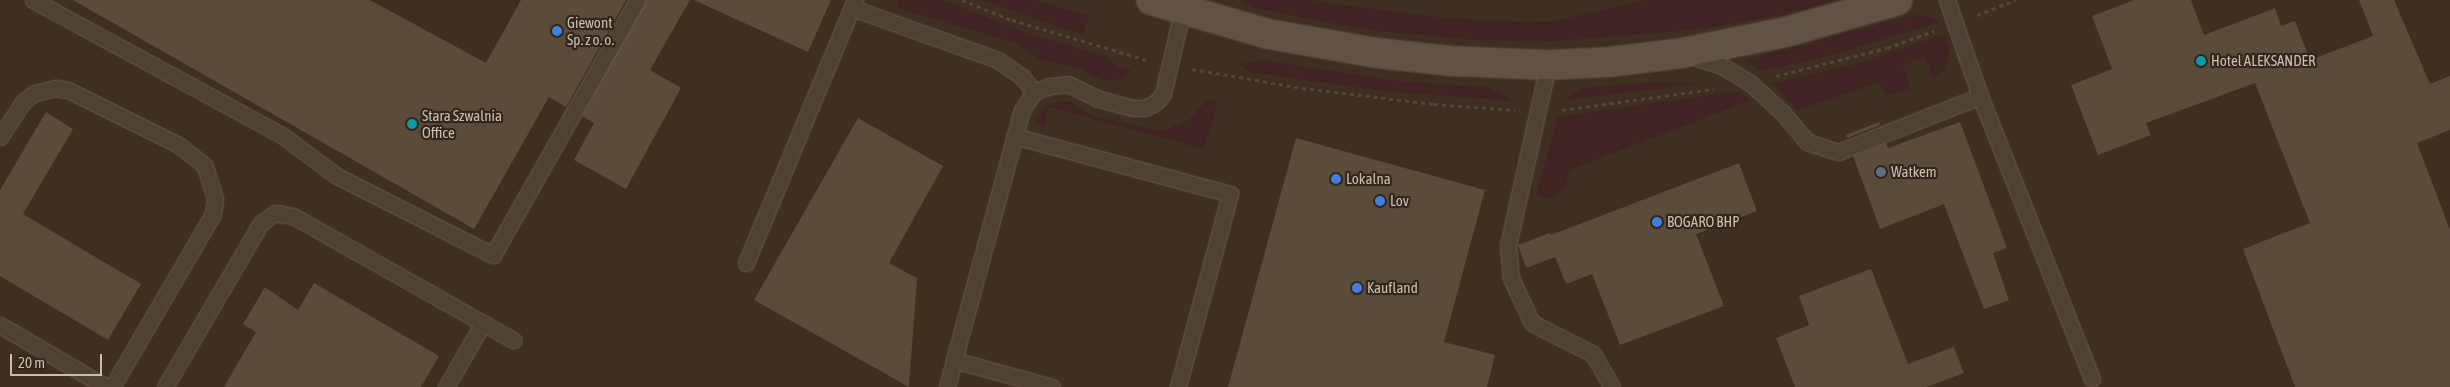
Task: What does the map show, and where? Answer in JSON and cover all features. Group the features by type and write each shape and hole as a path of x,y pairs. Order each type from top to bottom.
{"main road":[{"path":"1150,0 1184,4 1268,34 1377,53 1451,61 1548,65 1609,62 1682,54 1786,32 1898,0"}],"lane":[{"path":"33,0 283,136 338,176 493,256 637,0"},
{"path":"1947,0 1980,96 2092,379"},
{"path":"746,263 853,4 991,57 1022,77 1034,92"},
{"path":"947,387 1022,110 1034,92 1050,86 1068,84 1099,99 1133,108 1145,108 1156,103 1163,94 1184,4"},
{"path":"1682,54 1722,66 1736,74 1783,113 1807,142 1838,152 1980,96"},
{"path":"1548,65 1508,245 1511,278 1532,323 1592,354 1612,387"},
{"path":"0,137 23,102 34,93 56,88 68,90 179,145 205,166 215,199 213,214 112,387"},
{"path":"1014,136 1230,194 1178,387"},
{"path":"165,387 261,224 275,214 293,216 513,340"},
{"path":"446,387 483,322"},
{"path":"0,325 106,387"},
{"path":"954,360 1052,387"}],"path":[{"path":"962,0 1012,20 1136,58"},
{"path":"1970,17 2016,0"},
{"path":"1767,78 1887,48 1943,28"},
{"path":"1222,76 1416,102 1518,110"},
{"path":"1557,110 1619,104 1722,87"}],"shaded area":[{"path":"897,0 942,0 1030,34 1107,57 1119,68 1131,70 1124,79 1103,81 1077,67 1043,61 1016,43 898,8"},
{"path":"982,0 1034,0 1089,16 1083,35"},
{"path":"1240,0 1308,0 1435,17 1526,22 1555,21 1644,0 1835,0 1788,14 1693,30 1554,41 1475,40 1376,31 1253,8"},
{"path":"1913,15 1932,17 1939,22 1828,56 1762,71 1745,60"},
{"path":"1945,34 1950,50 1945,70 1933,79 1925,58 1903,65 1910,88 1886,96 1879,82 1798,110 1772,83 1853,65"},
{"path":"1262,60 1398,81 1488,87 1515,101 1393,92 1326,83 1249,72 1240,64"},
{"path":"1659,82 1705,83 1563,100 1584,88"},
{"path":"1739,91 1751,100 1569,170 1566,187 1555,196 1548,199 1536,195 1558,117"},
{"path":"1208,99 1218,102 1204,149 1049,107 1044,128 1035,121 1043,108 1061,101 1071,102 1093,116 1161,131 1189,120"}],"building":[{"name":"Stara Szwalnia Office","path":"73,0 370,0 486,63 521,0 626,0 566,107 549,97 474,229"},
{"path":"646,0 690,0 650,70 681,88 626,189 574,160 594,123 582,116"},
{"path":"694,0 831,0 808,52"},
{"path":"2134,0 2191,0 2204,35 2275,8 2281,26 2295,21 2310,60 2373,36 2359,0 2394,0 2430,84 2450,76 2450,130 2417,143 2450,230 2450,387 2295,387 2243,249 2310,223 2255,83 2146,123 2151,135 2098,155 2071,85 2112,69 2092,16"},
{"path":"46,112 73,129 23,214 141,284 108,340 0,276 0,190"},
{"path":"858,118 943,166 889,263 917,278 909,387 754,300"},
{"path":"1879,122 1880,125 1847,138 1846,135"},
{"path":"1960,122 2007,248 1993,253 2009,300 1984,309 1944,204 1880,229 1853,156 1886,143 1888,148"},
{"name":"Kaufland","path":"1296,138 1485,190 1444,342 1495,355 1487,387 1228,387"},
{"path":"1739,163 1757,211 1696,234 1724,306 1620,345 1592,274 1566,284 1555,257 1526,268 1518,245 1550,233 1551,235"},
{"path":"1871,269 1908,364 1954,347 1964,373 1926,387 1795,387 1776,338 1809,325 1799,296"},
{"path":"314,283 439,356 421,387 224,387 256,332 243,324 265,287 298,310"}],"place":[{"name":"Giewont Sp. z o. o.","path":"557,31"},
{"name":"Hotel ALEKSANDER","path":"2201,61"},
{"name":"Stara Szwalnia Office","path":"412,124"},
{"name":"Watkem","path":"1881,172"},
{"name":"Lokalna","path":"1336,179"},
{"name":"Lov","path":"1380,201"},
{"name":"BOGARO BHP","path":"1657,222"},
{"name":"Kaufland","path":"1357,288"}]}
